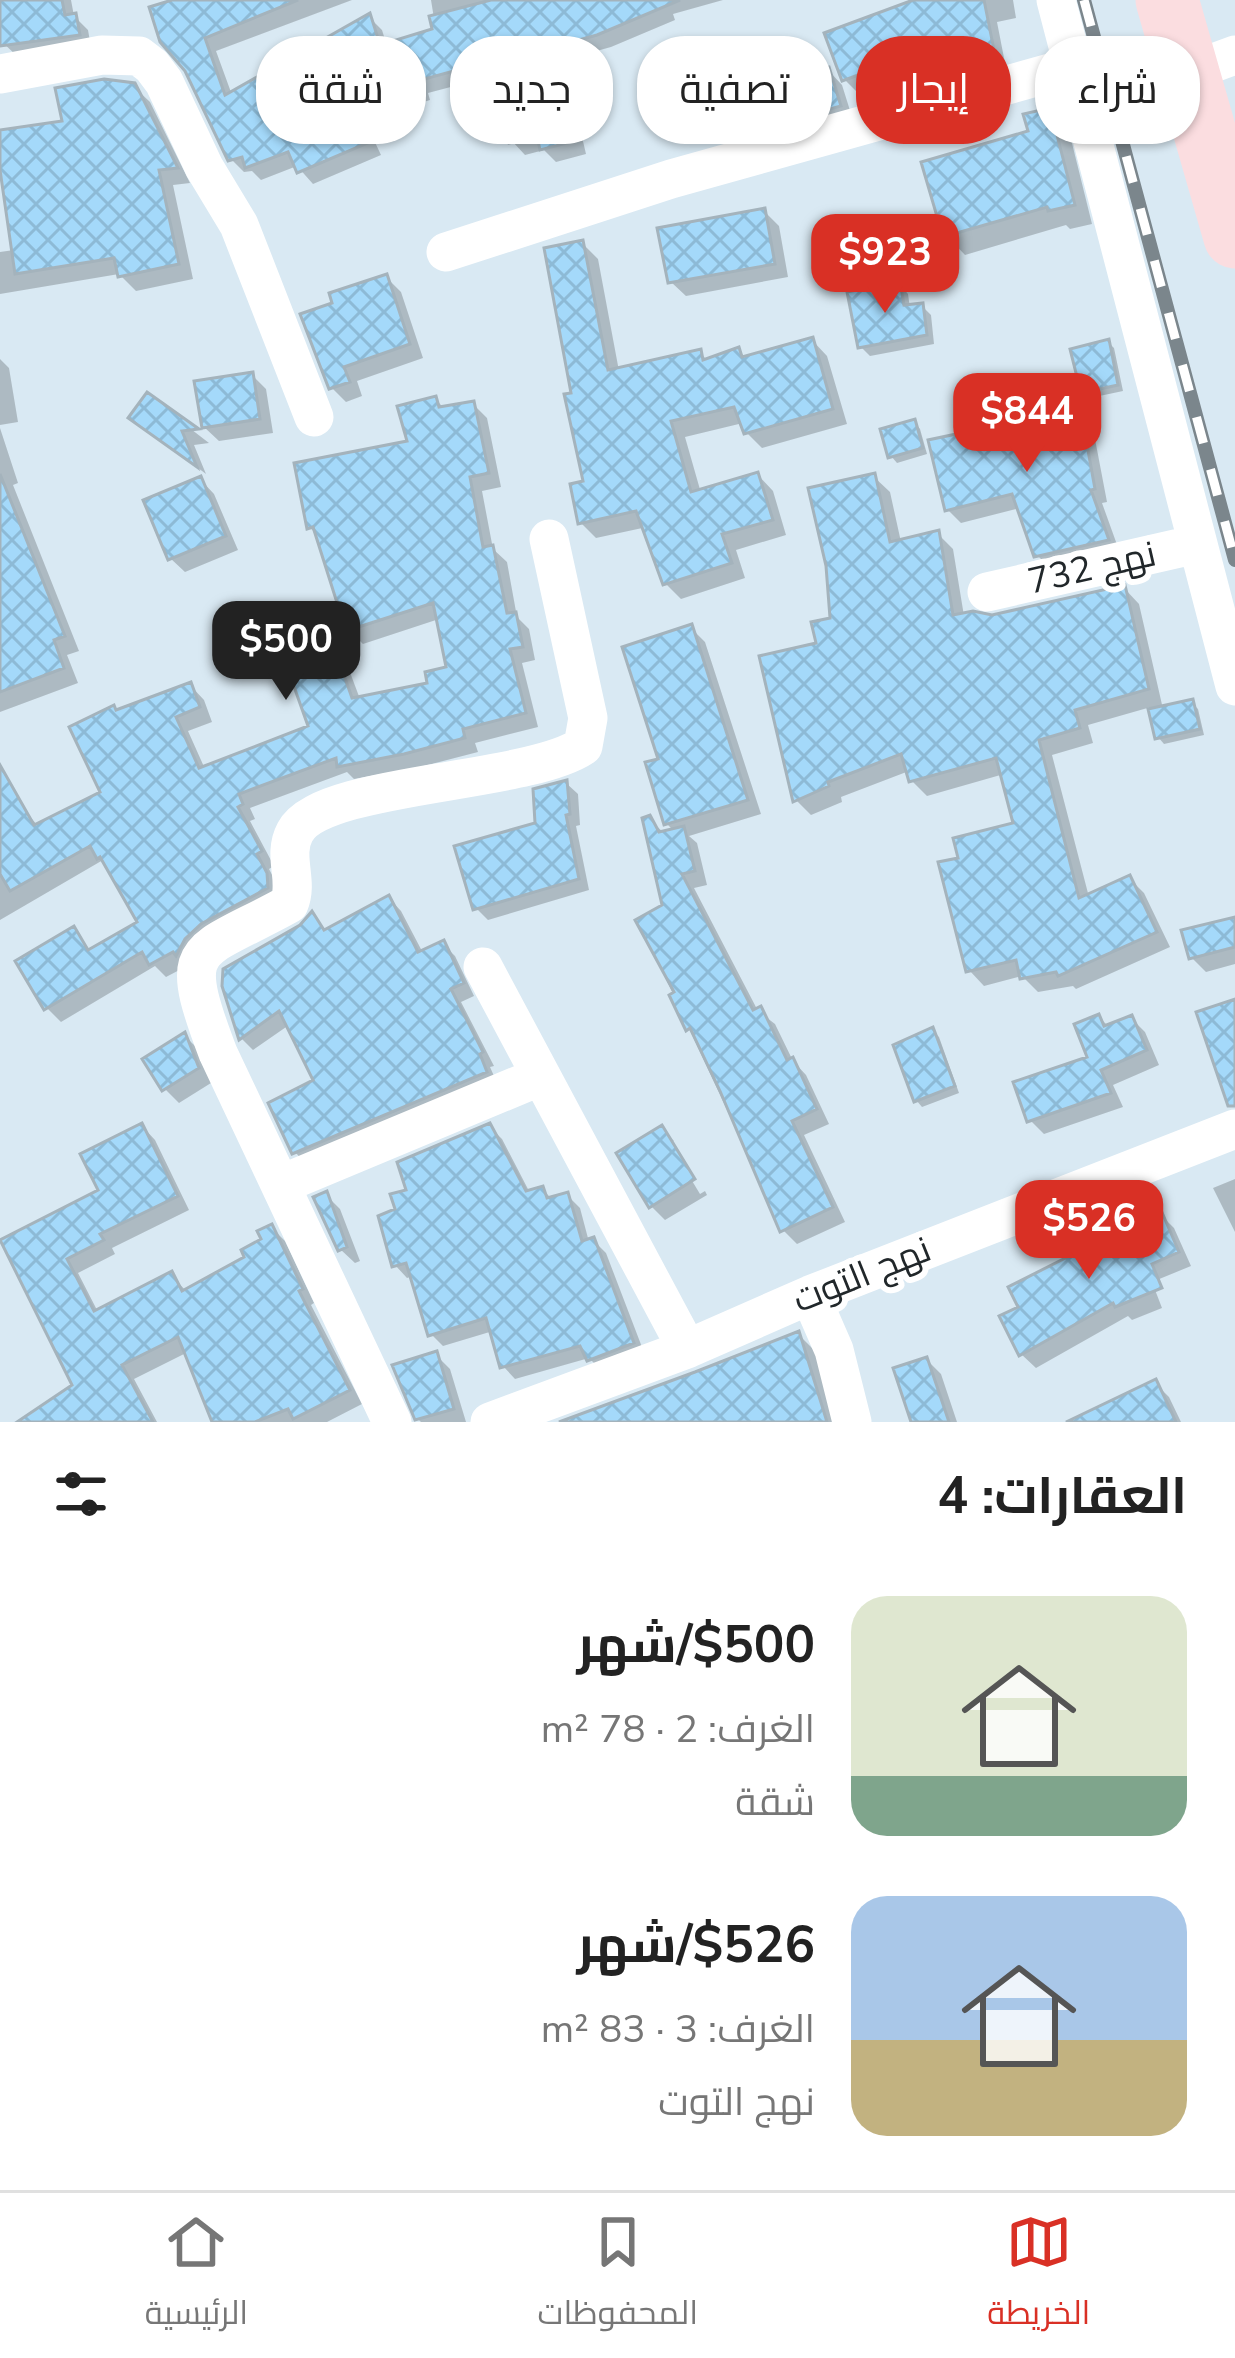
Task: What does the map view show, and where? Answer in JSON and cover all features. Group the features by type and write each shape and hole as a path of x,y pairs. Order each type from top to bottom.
{"main road":[{"path":"1166,0 1210,64 1235,237"}],"street":[{"path":"1056,0 1066,36"},
{"path":"0,74 102,55 139,56 152,66 238,225 314,417"},
{"path":"446,251 671,178 1035,77"},
{"path":"1095,144 1235,686"},
{"path":"392,1422 218,1053 194,975 197,961 222,938 290,904 289,850 292,836 307,816 376,796 549,761 584,746 588,718 550,539"},
{"name":"نهج 732","path":"987,592 1197,544"},
{"path":"483,967 687,1348"},
{"path":"282,1184 541,1076"},
{"name":"نهج التوت","path":"512,1419 810,1295 1235,1129"},
{"path":"810,1295 834,1351 852,1422"}],"building":[{"path":"0,0 62,0 65,15 76,13 80,35 0,46"},
{"path":"172,0 298,0 205,38 225,95 256,77 256,144 365,144 297,173 288,152 245,168 242,157 228,161 185,71 160,42 149,7"},
{"path":"491,0 680,0 593,36 450,36 450,72 426,79 426,36 409,36 432,29 429,16"},
{"path":"913,0 984,0 991,36 856,36 856,76 842,81 832,54 832,36 824,33"},
{"path":"370,13 377,36 329,36"},
{"path":"832,77 841,106 832,108"},
{"path":"104,79 135,83 178,168 159,170 179,264 118,277 114,258 15,274 0,170 0,130 62,121 55,88"},
{"path":"1035,111 1035,144 1059,144 1075,205 1048,211 1047,207 943,237 921,162 983,144 1011,144 1011,136 1028,131 1023,114"},
{"path":"765,208 775,264 668,283 657,228"},
{"path":"583,240 608,370 701,349 703,360 739,347 742,357 813,337 833,409 744,434 734,407 671,421 691,492 758,472 773,520 722,534 732,563 663,585 636,511 578,524 570,484 583,481 564,394 571,393 544,248"},
{"path":"387,274 410,344 344,367 350,382 329,389 300,314 332,303 329,293"},
{"path":"900,281 904,305 923,303 927,335 858,348 847,292"},
{"path":"1109,339 1118,385 1081,393 1070,349"},
{"path":"253,372 260,419 202,428 194,381"},
{"path":"147,392 199,429 182,431 197,467 128,418"},
{"path":"436,396 439,407 474,401 489,473 470,477 483,547 493,545 507,613 516,612 523,647 510,649 526,713 463,729 465,738 404,754 337,767 336,758 239,794 243,804 238,807 262,851 257,854 267,873 268,888 201,924 176,956 173,952 149,965 142,952 44,1010 15,961 74,926 88,950 137,922 90,846 10,891 0,874 0,765 34,825 100,792 69,727 114,705 116,710 191,682 200,707 176,717 199,768 308,726 287,667 335,649 352,698 427,683 425,672 446,667 433,603 346,631 313,527 307,529 294,463 407,441 397,406"},
{"path":"1079,401 1095,489 1091,490 1109,540 1034,557 1012,494 945,511 928,440 1013,422 1011,414"},
{"path":"915,419 923,448 888,458 880,429"},
{"path":"875,473 890,542 939,530 953,615 973,611 992,615 1125,585 1149,689 1075,710 1080,728 1039,740 1079,898 1130,875 1157,932 1058,976 1056,972 1020,979 1016,960 966,972 938,862 958,858 953,838 1013,823 996,758 909,782 901,754 828,782 829,786 793,802 759,656 816,643 811,622 830,618 826,566 808,488"},
{"path":"0,474 65,636 54,640 64,668 0,692"},
{"path":"201,476 226,536 168,560 143,500"},
{"path":"692,624 748,800 664,825 645,762 658,759 622,647"},
{"path":"1193,699 1200,729 1155,739 1148,709"},
{"path":"567,780 570,814 566,815 579,879 473,910 454,846 535,823 533,789"},
{"path":"650,815 659,832 684,826 695,871 682,874 753,1010 761,1006 787,1060 793,1057 817,1109 792,1121 833,1207 780,1232 720,1091 669,995 674,992 635,920 662,905 642,818"},
{"path":"389,895 418,952 444,940 464,983 451,989 483,1052 487,1072 292,1154 268,1103 313,1080 279,1011 239,1040 222,986 223,969 300,925 312,911 324,930"},
{"path":"1235,917 1235,947 1189,959 1181,930"},
{"path":"1235,999 1235,1106 1228,1106 1196,1012"},
{"path":"1099,1014 1104,1026 1132,1015 1147,1050 1101,1070 1111,1093 1027,1122 1013,1082 1087,1057 1074,1024"},
{"path":"933,1027 955,1086 914,1102 893,1045"},
{"path":"185,1032 199,1068 162,1091 142,1059"},
{"path":"142,1123 178,1196 100,1234 104,1240 67,1259 94,1311 172,1271 182,1291 244,1257 241,1250 261,1239 257,1231 272,1224 303,1289 299,1291 350,1390 293,1419 288,1409 255,1422 212,1422 178,1337 122,1365 153,1422 17,1422 72,1385 0,1240 98,1190 80,1154"},
{"path":"490,1123 526,1191 543,1186 547,1198 568,1192 582,1241 594,1237 634,1343 587,1361 580,1346 500,1368 486,1318 428,1336 406,1263 392,1267 378,1216 395,1209 390,1194 406,1190 397,1162"},
{"path":"662,1125 695,1179 649,1208 616,1153"},
{"path":"327,1191 347,1247 338,1251 313,1197"},
{"path":"1161,1210 1179,1252 1152,1264 1162,1288 1115,1307 1113,1303 1019,1356 999,1316 1018,1307 1008,1287 1101,1240 1100,1236"},
{"path":"799,1331 827,1422 559,1422 695,1372"},
{"path":"437,1351 454,1409 415,1420 392,1365"},
{"path":"927,1357 949,1422 911,1422 893,1368"},
{"path":"1156,1379 1176,1422 1066,1422"}],"railway":[{"path":"1084,0 1235,560"}]}
